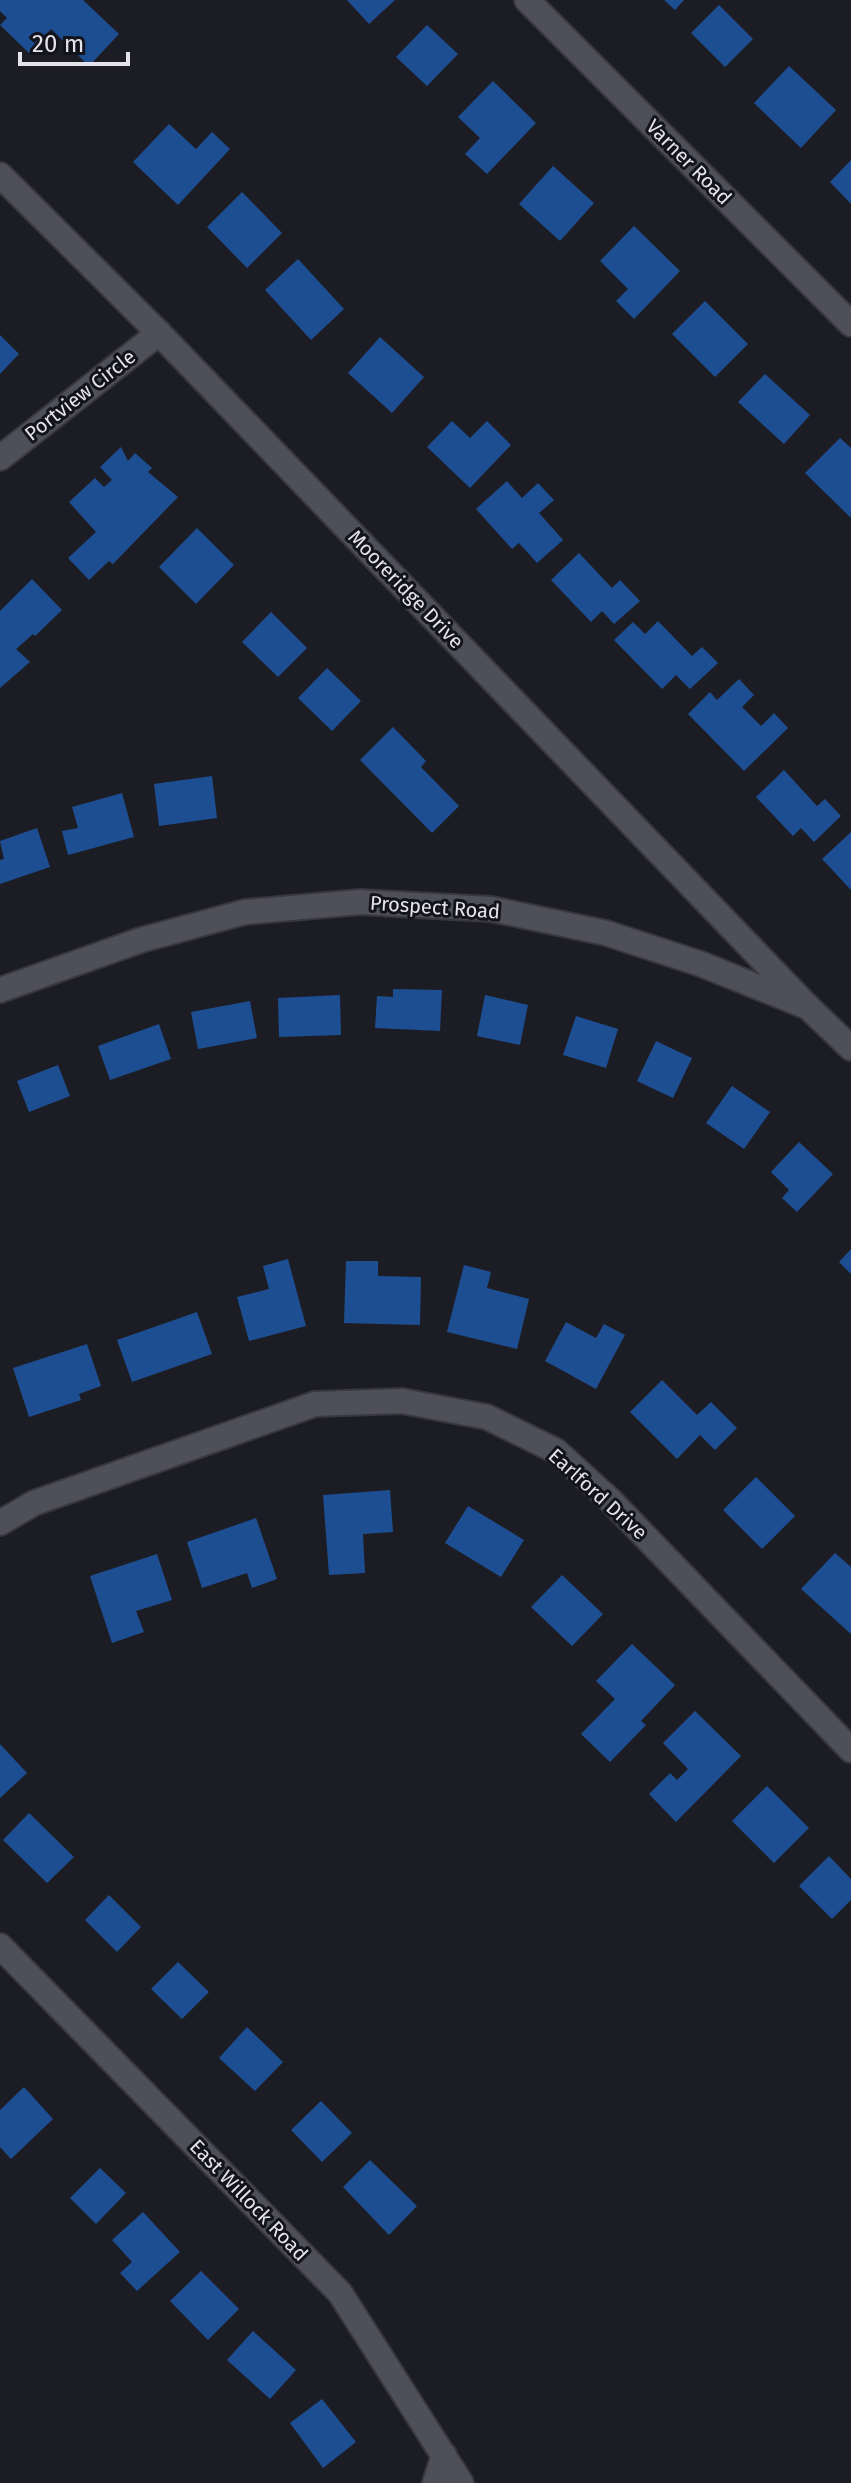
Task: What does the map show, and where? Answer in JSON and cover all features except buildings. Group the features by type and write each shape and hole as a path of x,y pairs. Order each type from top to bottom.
{"street":[{"name":"Varner Road","path":"527,0 851,324"},
{"name":"Mooreridge Drive","path":"0,175 159,333 808,1007"},
{"name":"Portview Circle","path":"0,458 159,333"},
{"name":"Prospect Road","path":"0,990 141,940 245,912 360,902 491,909 606,933 701,964 808,1007 849,1041"},
{"name":"Earlford Drive","path":"0,1523 34,1503 315,1404 402,1401 487,1417 556,1451 611,1501 851,1750"},
{"name":"East Willock Road","path":"0,1946 340,2293 461,2483"},
{"path":"435,2483 444,2455"}]}
